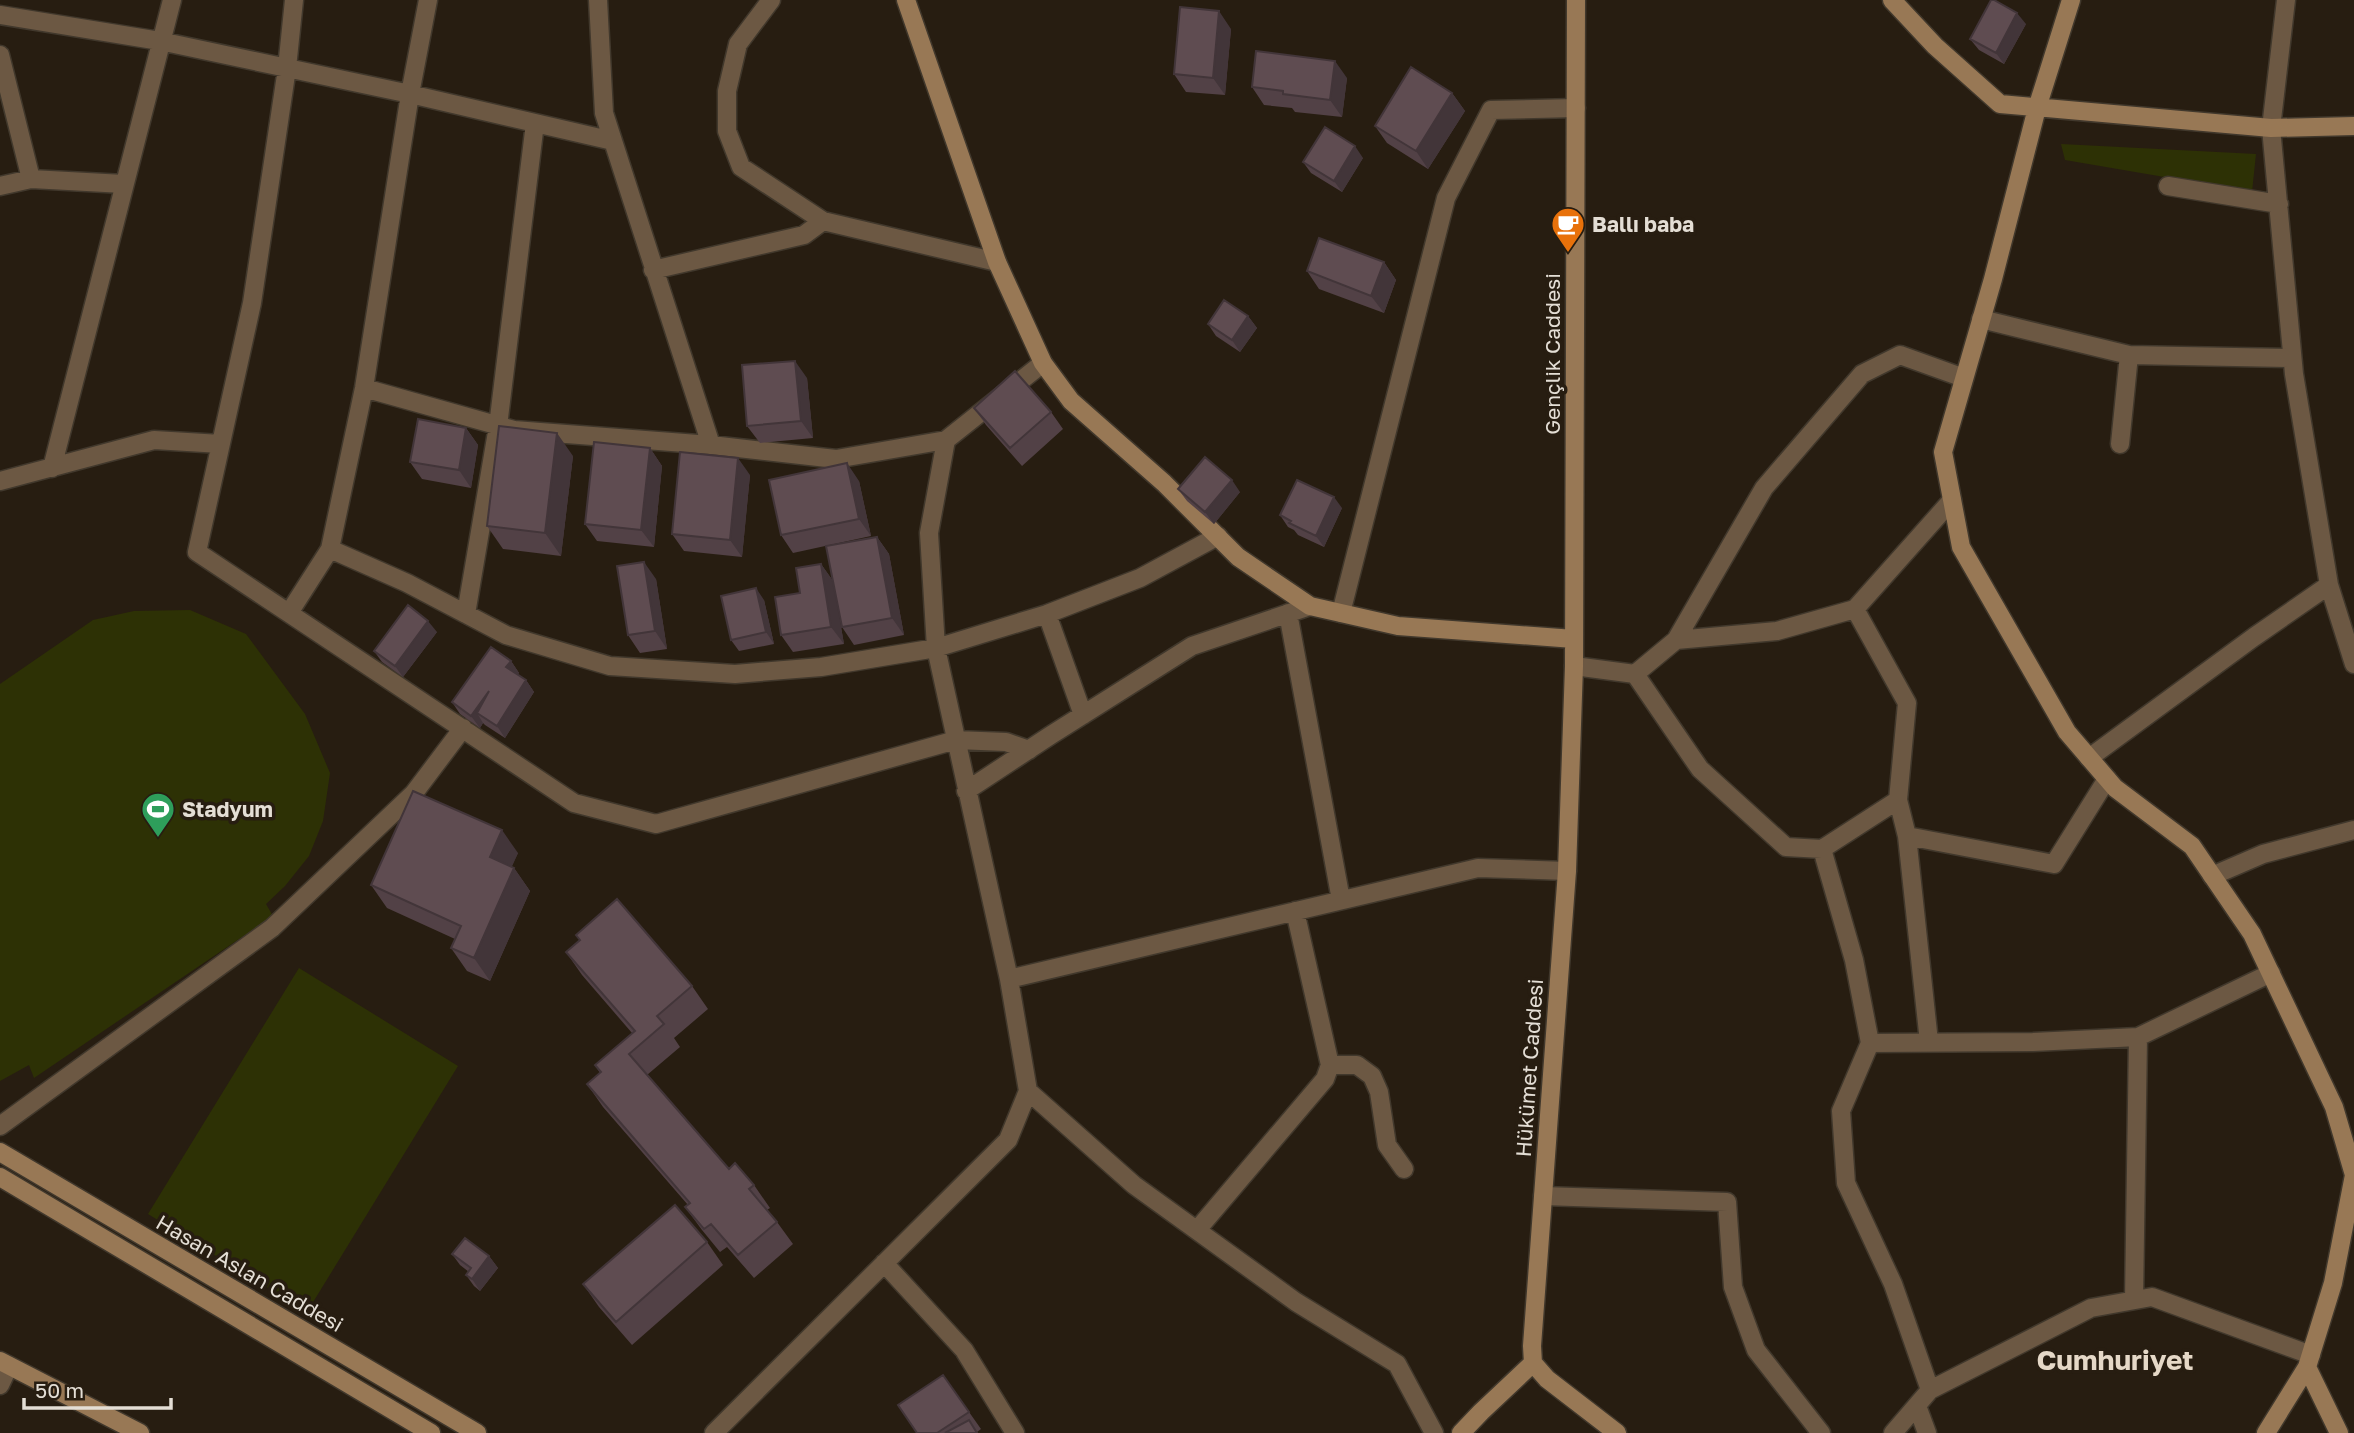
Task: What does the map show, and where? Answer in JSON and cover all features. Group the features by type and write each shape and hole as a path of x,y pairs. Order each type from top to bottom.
{"street":[{"path":"52,468 172,0"},
{"path":"294,0 252,303 197,552 574,803 656,824 956,740 1006,742 1029,750"},
{"path":"289,613 330,549 364,388 410,94 428,0"},
{"path":"598,0 604,113 711,445"},
{"path":"771,0 738,44 727,91 727,131 741,167 822,220 997,262"},
{"path":"906,0 997,262 1043,363 1072,401 1164,483 1238,557 1310,606 1398,626 1574,639"},
{"name":"Gençlik Caddesi","path":"1574,666 1576,0"},
{"path":"1892,0 1934,46 2000,104 2271,128 2354,126"},
{"path":"2071,0 2037,108 1943,452 1961,547 2067,732 2115,788 2192,846 2252,933 2334,1107 2354,1175 2333,1283 2309,1361 2266,1433"},
{"path":"2287,0 2271,128 2292,358 2329,586 2354,664"},
{"path":"0,15 160,41 410,94 613,141"},
{"path":"0,55 31,179"},
{"path":"1341,613 1446,198 1491,110 1576,108"},
{"path":"466,614 498,426 535,123"},
{"path":"0,186 31,179 124,184"},
{"path":"2168,186 2278,204"},
{"path":"653,270 804,235 822,220"},
{"path":"1981,319 2129,355 2292,358"},
{"path":"1574,666 1635,674 1676,640 1765,488 1862,374 1900,355 1964,378"},
{"path":"2120,444 2129,355"},
{"path":"364,388 514,430 711,445 836,459 946,440 1043,363"},
{"path":"0,481 153,440 221,444"},
{"path":"714,1433 1008,1140 1028,1091 1009,979 936,648 929,533 946,440"},
{"path":"1676,640 1777,631 1855,609 1952,500"},
{"path":"330,549 407,583 506,635 610,666 735,674 821,667 936,648 1047,614 1140,578 1218,536"},
{"path":"2090,758 2254,637 2329,586"},
{"path":"967,791 1192,646 1310,606"},
{"path":"1855,609 1907,703 1898,800 1908,836 1929,1042"},
{"path":"1288,613 1341,900"},
{"path":"1047,614 1083,715"},
{"name":"Hükümet Caddesi","path":"1534,1363 1532,1346 1567,871 1574,666"},
{"path":"1635,674 1700,769 1786,847 1822,849 1898,800"},
{"path":"0,1125 272,928 414,793 463,728"},
{"path":"1908,836 2054,864 2107,779"},
{"path":"2212,876 2263,854 2354,830"},
{"path":"1822,849 1854,960 1870,1043 1841,1111 1846,1183 1893,1284 1930,1390"},
{"path":"1009,979 1478,868 1567,871"},
{"path":"1197,1230 1325,1079 1330,1065 1295,911"},
{"path":"1870,1043 2034,1042 2138,1037 2271,973"},
{"path":"2134,1300 2138,1037"},
{"path":"1330,1065 1357,1065 1372,1076 1379,1093 1387,1145 1404,1169"},
{"path":"1028,1091 1134,1185 1296,1302 1397,1364 1434,1433"},
{"name":"Hasan Aslan Caddesi","path":"0,1152 477,1433"},
{"name":"Hasan Aslan Caddesi","path":"0,1177 430,1433"},
{"path":"1543,1196 1727,1202 1733,1287 1756,1350 1821,1433"},
{"path":"884,1263 964,1350 1015,1433"},
{"path":"1894,1433 1930,1390 2091,1308 2152,1297 2309,1361 2339,1433"},
{"path":"1461,1433 1534,1363 1547,1378 1614,1432"},
{"path":"0,1385 4,1364 140,1433"},
{"path":"1917,1406 1927,1433"}],"green space":[{"path":"2061,144 2256,154 2252,192 2065,160"},
{"name":"Stadyum","path":"190,610 246,634 305,714 330,773 323,821 309,856 285,886 266,904 273,916 34,1078 29,1065 0,1081 0,684 93,620 134,611"},
{"path":"299,968 458,1066 307,1312 148,1214"}],"building":[{"path":"1991,0 2017,13 1996,53 1970,39"},
{"path":"1180,7 1219,11 1213,78 1174,74"},
{"path":"1256,51 1335,61 1330,100 1252,87"},
{"path":"1411,67 1452,93 1416,151 1375,126"},
{"path":"1325,127 1355,146 1334,181 1303,162"},
{"path":"1319,238 1384,262 1371,296 1307,271"},
{"path":"1224,300 1248,316 1232,340 1208,324"},
{"path":"795,361 801,421 747,426 742,365"},
{"path":"1015,371 1051,412 1010,448 974,408"},
{"path":"418,419 466,428 459,470 410,462"},
{"path":"499,426 557,433 545,533 487,526"},
{"path":"594,442 650,448 641,530 585,524"},
{"path":"680,452 738,458 730,540 672,534"},
{"path":"1205,457 1232,480 1205,512 1178,489"},
{"path":"847,463 859,519 781,535 769,480"},
{"path":"1297,480 1334,497 1316,536 1289,523 1291,521 1280,515"},
{"path":"877,537 892,618 842,627 826,546"},
{"path":"644,562 655,631 628,635 617,566"},
{"path":"821,564 831,627 781,635 775,597 800,593 796,568"},
{"path":"756,588 766,632 731,640 721,596"},
{"path":"408,605 428,621 395,666 374,651"},
{"path":"491,647 511,661 506,667 526,680 497,726 477,713 489,691 471,716 452,702"},
{"path":"413,791 502,830 490,857 514,868 474,958 451,948 461,926 371,885"},
{"path":"617,899 692,986 657,1016 664,1024 629,1054 729,1169 735,1163 754,1185 749,1189 777,1222 738,1255 711,1224 704,1229 685,1207 690,1203 587,1084 601,1072 595,1065 635,1031 566,952 580,940 576,935"},
{"path":"675,1205 707,1242 616,1322 583,1284"},
{"path":"465,1238 489,1256 472,1279 466,1275 471,1268 452,1254"},
{"path":"943,1375 969,1412 937,1433 917,1433 898,1405"},
{"path":"969,1420 977,1433 945,1433"}],"place":[{"name":"Ballı baba","path":"1568,254"},
{"name":"Stadyum","path":"158,839"}],"district":[{"name":"Cumhuriyet","path":"2115,1359"}]}
